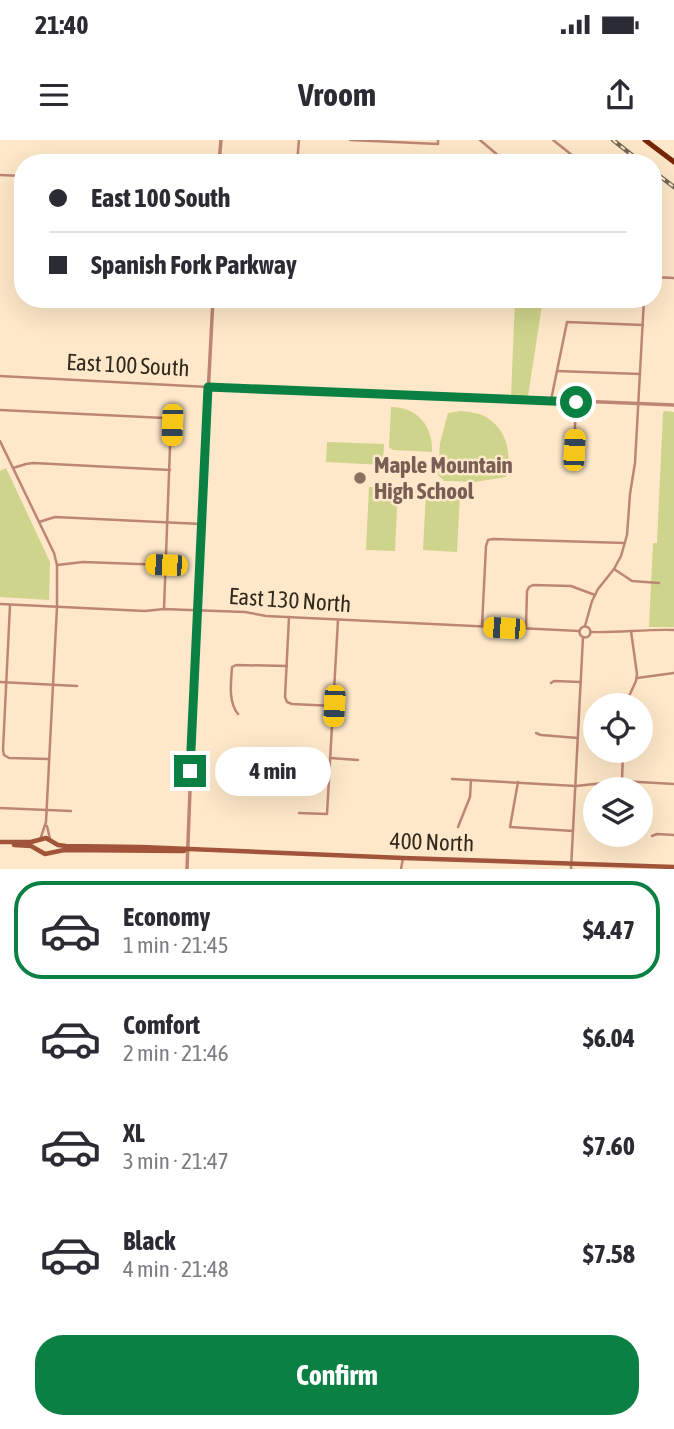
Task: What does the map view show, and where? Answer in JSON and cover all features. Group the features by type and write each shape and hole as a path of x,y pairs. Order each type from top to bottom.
{"highway":[{"path":"645,140 674,162"}],"main road":[{"path":"46,838 53,846 45,854 28,846 0,842 46,838"},
{"path":"39,850 37,846 40,840"},
{"name":"400 North","path":"50,840 66,846 130,846 571,867 674,867"},
{"name":"400 North","path":"49,852 188,850"}],"street":[{"path":"350,140 438,142"},
{"path":"480,140 496,154"},
{"path":"552,140 570,154"},
{"path":"187,869 212,308"},
{"path":"585,626 595,595 614,569 625,543 635,463 644,308"},
{"path":"551,400 567,322 643,325"},
{"path":"557,371 640,374"},
{"name":"East 100 South","path":"0,376 674,405"},
{"path":"574,450 576,402"},
{"path":"0,410 171,420 164,609"},
{"path":"0,440 54,553 57,565 47,810 40,840"},
{"path":"13,468 33,464 170,470"},
{"path":"38,522 55,517 201,524"},
{"path":"482,626 488,540 625,543"},
{"path":"57,565 83,562 166,565"},
{"path":"614,569 632,580 659,583"},
{"path":"526,629 527,591 533,585 571,586 595,595"},
{"name":"East 130 North","path":"0,604 145,611 164,609 245,612 266,616 579,631"},
{"path":"10,605 4,755 9,758 49,759"},
{"path":"289,617 285,697 287,702 334,706"},
{"path":"299,813 327,814 338,620"},
{"path":"571,867 583,638 579,631 585,626"},
{"path":"585,626 590,632"},
{"path":"590,632 616,633 646,629 674,631"},
{"path":"631,631 636,678 631,693"},
{"path":"583,638 590,632"},
{"path":"238,714 234,709 230,690 232,667 287,666"},
{"path":"636,678 674,673"},
{"path":"0,682 77,686"},
{"path":"551,682 581,682"},
{"path":"536,733 578,738"},
{"path":"330,758 358,760"},
{"path":"452,779 583,785"},
{"path":"458,827 470,797 471,780"},
{"path":"518,782 510,827 573,831"},
{"path":"653,783 674,784"},
{"path":"0,808 71,811"},
{"path":"46,822 50,840"},
{"path":"653,836 674,835"},
{"path":"39,850 40,858"},
{"path":"44,860 49,852"},
{"path":"401,869 402,859"}],"green space":[{"path":"515,308 542,308 528,396 511,396"},
{"path":"391,407 409,411 422,420 430,434 432,452 393,450 389,447"},
{"path":"461,411 483,415 501,431 507,445 509,461 506,477 475,482 444,481 438,475 440,443 448,413"},
{"path":"665,411 674,412 674,627 649,627 653,543 657,543"},
{"path":"327,442 384,444 383,465 326,462"},
{"path":"6,468 50,562 49,600 0,597 0,471"},
{"path":"369,487 398,488 395,551 366,550"},
{"path":"426,492 460,494 457,552 423,550"}],"railway":[{"path":"613,140 631,154"},
{"path":"662,178 674,187"}],"place":[{"name":"Maple Mountain High School","path":"360,478"}],"route":[{"path":"190,771 208,387 576,402"}]}
